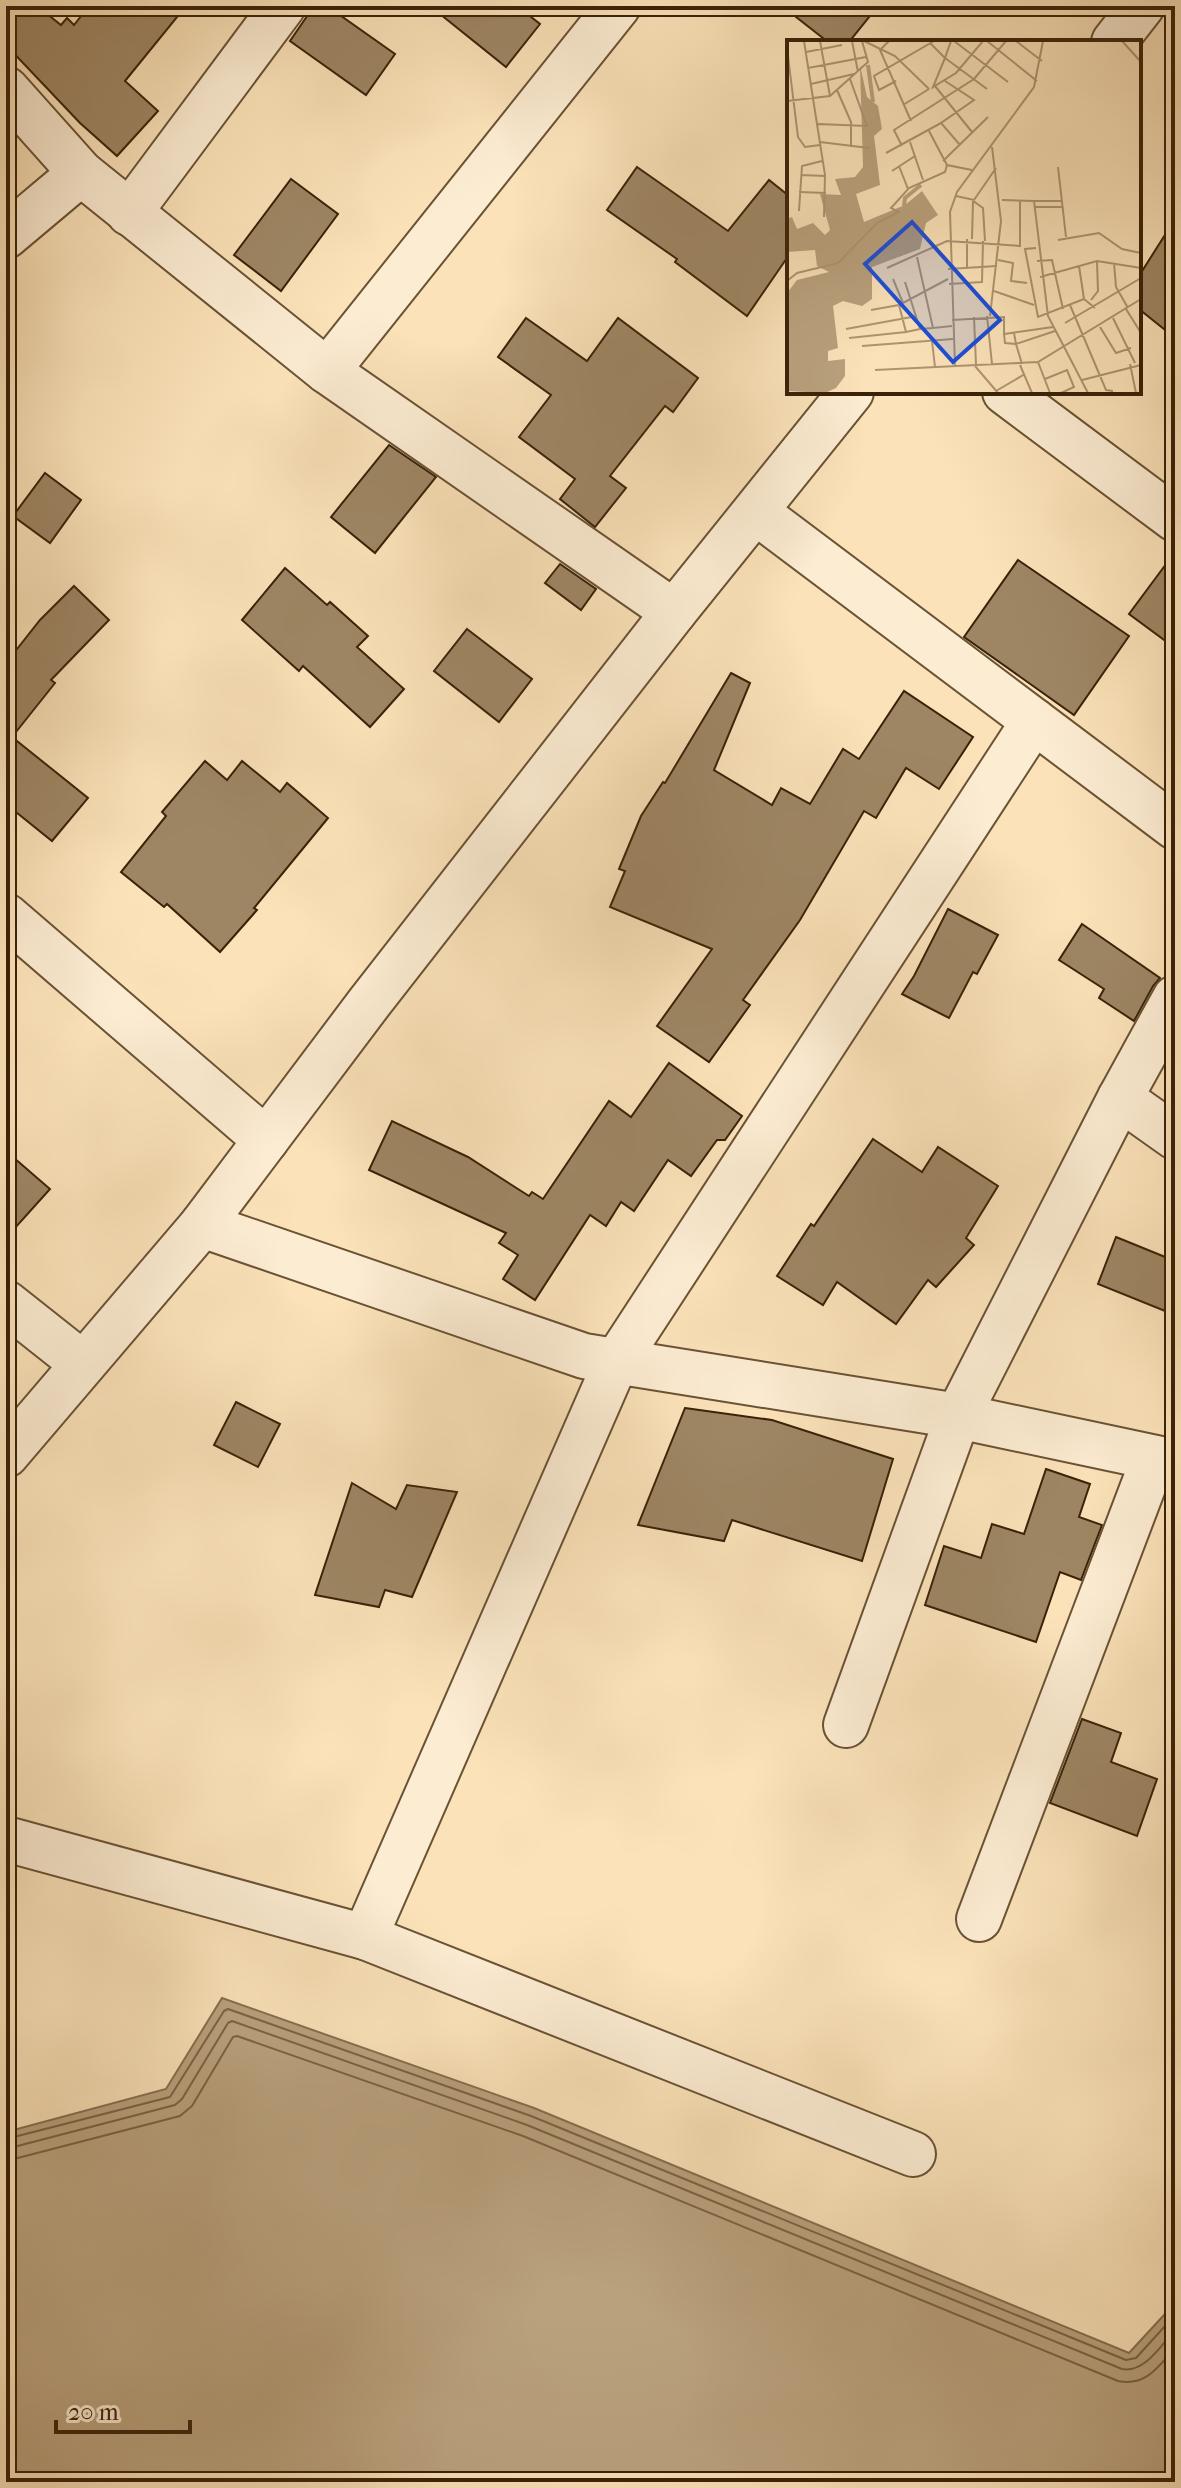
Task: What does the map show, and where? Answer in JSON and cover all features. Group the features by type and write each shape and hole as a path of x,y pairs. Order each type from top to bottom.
{"street":[{"path":"129,213 283,6"},
{"path":"327,371 618,6"},
{"path":"1116,40 1142,6"},
{"path":"6,89 81,173 327,371 674,612"},
{"path":"6,236 81,173"},
{"path":"6,1455 202,1225 369,1003 674,612 849,394"},
{"path":"1008,394 1175,519"},
{"path":"756,512 1175,827"},
{"path":"365,1937 616,1362 1034,721"},
{"path":"6,916 266,1140"},
{"path":"846,1725 958,1416 1120,1098 1175,998"},
{"path":"1120,1098 1175,1137"},
{"path":"202,1225 584,1356 958,1416 1164,1460 979,1919"},
{"path":"6,1303 83,1364"},
{"path":"6,1839 365,1937 913,2154"}],"water":[{"path":"222,1998 534,2108 1129,2353 1175,2303 1175,2482 6,2482 6,2132 166,2089"}],"building":[{"path":"6,6 37,6 61,25 67,18 74,25 89,6 186,6 125,81 158,111 117,156 80,123 6,45"},
{"path":"314,6 327,6 395,54 366,95 290,41"},
{"path":"430,6 517,6 540,24 506,67"},
{"path":"782,6 878,6 851,40 825,40"},
{"path":"637,167 728,231 769,180 787,194 787,258 747,316 675,262 677,259 607,210"},
{"path":"291,179 338,214 281,291 234,255"},
{"path":"1175,219 1175,338 1141,311 1141,273"},
{"path":"526,318 587,361 618,318 698,378 673,412 665,406 610,476 626,488 595,527 560,499 575,479 519,437 551,395 498,357"},
{"path":"389,445 436,477 375,553 331,517"},
{"path":"45,473 81,500 50,543 13,516"},
{"path":"1175,552 1175,648 1129,614"},
{"path":"1018,560 1129,636 1074,715 964,637"},
{"path":"560,564 596,589 581,610 545,583"},
{"path":"285,568 368,636 357,647 404,689 370,727 303,666 299,671 242,620"},
{"path":"74,586 109,620 51,680 55,683 12,737 88,798 52,841 6,804 6,663 40,620"},
{"path":"467,629 532,679 499,722 434,671"},
{"path":"731,673 750,683 714,770 772,805 781,788 810,804 843,749 859,759 904,691 973,737 939,789 906,768 876,818 864,811 800,920 743,1000 750,1005 709,1062 657,1026 712,949 610,907 625,871 619,869 641,816 665,783"},
{"path":"205,761 227,780 242,761 280,792 287,783 328,818 254,908 257,910 220,952 167,904 164,907 121,872 166,816 162,812"},
{"path":"948,909 998,935 977,974 973,972 949,1018 902,994"},
{"path":"1082,924 1160,978 1134,1021 1099,998 1104,989 1059,960"},
{"path":"669,1063 742,1116 725,1140 717,1140 691,1176 668,1160 634,1211 621,1202 606,1226 590,1215 535,1300 503,1279 518,1255 499,1243 506,1233 369,1170 392,1121 468,1157 529,1196 532,1192 543,1199 609,1101 631,1117"},
{"path":"873,1139 922,1172 938,1147 998,1186 966,1238 974,1245 936,1287 928,1280 896,1324 837,1282 823,1305 777,1276"},
{"path":"6,1151 50,1189 6,1238"},
{"path":"1116,1237 1175,1261 1175,1315 1098,1284"},
{"path":"236,1402 280,1424 258,1467 214,1445"},
{"path":"685,1408 772,1420 893,1459 862,1561 732,1520 724,1541 638,1525"},
{"path":"1046,1469 1090,1484 1079,1517 1102,1525 1081,1580 1060,1572 1036,1642 925,1605 944,1546 981,1558 992,1524 1024,1534"},
{"path":"352,1483 396,1509 407,1485 457,1492 412,1597 385,1590 379,1607 315,1595"},
{"path":"1082,1719 1121,1733 1111,1762 1157,1779 1137,1836 1050,1803"}]}
